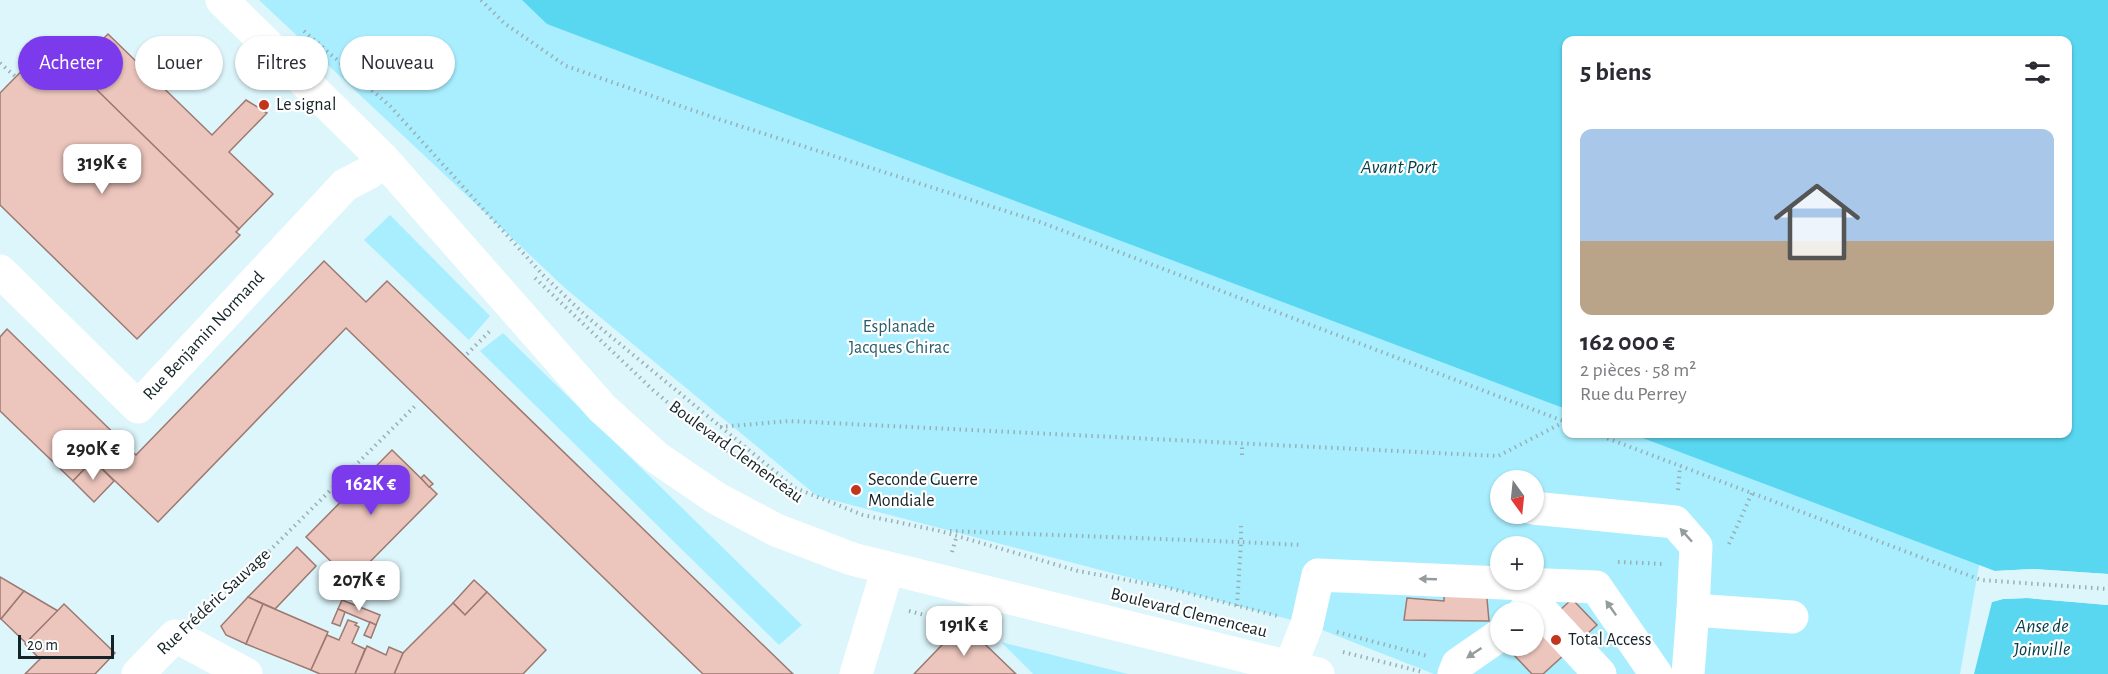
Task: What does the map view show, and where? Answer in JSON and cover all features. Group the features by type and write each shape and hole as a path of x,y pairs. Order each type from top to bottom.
{"street":[{"name":"Boulevard Clemenceau","path":"222,0 382,158 602,408 656,458 716,498 776,530 852,559 1297,656"},
{"name":"Rue Benjamin Normand","path":"4,282 138,406 345,185 370,172 382,158"},
{"path":"1544,509 1675,522 1696,546 1688,674"},
{"path":"856,674 888,568"},
{"path":"1297,656 1318,575 1596,586 1656,674"},
{"path":"1693,610 1792,617"},
{"path":"1544,614 1600,674"},
{"path":"175,636 246,674"},
{"name":"Rue Frédéric Sauvage","path":"138,674 175,636"},
{"path":"1447,671 1490,642"}],"path":[{"path":"481,0 504,23 566,66 715,118 1040,222 1562,421"},
{"path":"303,30 390,106 543,275 586,316 795,488 863,515 940,531 1078,571 1165,587 1297,656 1447,671"},
{"path":"0,63 16,76"},
{"name":"Boulevard Clemenceau","path":"531,274 670,404 711,439 805,504"},
{"name":"Rue Frédéric Sauvage","path":"175,636 204,616 417,404"},
{"path":"720,427 789,421 1498,456 1562,424"},
{"path":"1607,438 1981,580 2108,589"},
{"path":"1242,444 1242,455"},
{"path":"940,531 1241,542 1240,526"},
{"path":"1297,656 1447,671"}],"green space":[{"name":"Esplanade Jacques Chirac","path":"259,0 532,0 1562,398 1562,438 1667,438 1981,554 1960,674 1434,674 1307,624 817,496 566,289 355,90 455,90 455,36 340,36 340,76 328,65 328,36 297,36"},
{"path":"390,215 490,316 469,340 364,240"},
{"path":"503,333 802,625 779,645 480,351"},
{"path":"1001,642 1128,674 1033,674"}],"water":[{"name":"Avant Port","path":"522,0 2108,0 2108,574 2033,569 1995,571 1643,438 2072,438 2072,36 1562,36 1562,407 547,24"},
{"name":"Anse de Joinville","path":"2027,598 2108,605 2108,674 1974,674 1992,602"}],"pier":[{"path":"2033,569 2108,574 2108,577 2033,572 1995,574 1995,571"},
{"path":"2027,595 2108,602 2108,605 2027,598 1992,602 1992,598"}],"building":[{"path":"123,49 135,60 135,90 166,90 212,135 246,100 267,113 229,152 273,194 239,229 97,90 123,90"},
{"path":"18,75 18,90 97,90 239,229 236,232 240,235 137,339 0,205 0,93"},
{"path":"324,261 366,302 387,281 793,674 703,674 346,328 158,522 93,460 73,481 0,411 0,337 7,329 136,455"},
{"path":"392,450 437,494 351,581 306,537"},
{"path":"93,460 114,481 94,502 73,481"},
{"path":"424,475 433,484 429,487 421,478"},
{"path":"297,547 316,566 275,609 248,597"},
{"path":"0,577 24,591 1,619 0,618"},
{"path":"474,580 487,592 465,615 453,603"},
{"path":"1486,588 1489,621 1404,620 1407,598 1444,601 1444,593"},
{"path":"24,591 58,611 26,643 1,619"},
{"path":"487,592 546,650 523,674 394,674 403,653 453,603 465,615"},
{"path":"248,597 263,604 246,644 226,635 221,626"},
{"name":"Total Access","path":"1572,599 1597,625 1543,674 1532,674 1515,656 1544,656 1544,625"},
{"path":"342,600 380,615 376,625 338,609"},
{"path":"64,604 115,653 95,674 25,674 40,659 25,644"},
{"path":"263,604 328,632 311,670 246,644"},
{"path":"338,609 345,612 340,626 332,623"},
{"path":"348,620 357,623 355,625 359,627 352,643 365,649 355,674 320,674 311,670 327,635 339,640"},
{"path":"370,622 376,625 371,638 364,635"},
{"path":"963,623 1016,674 914,674"},
{"path":"367,646 386,655 389,647 403,653 394,674 355,674"}],"place":[{"name":"Le signal","path":"264,105"},
{"name":"Seconde Guerre Mondiale","path":"856,490"},
{"name":"Total Access","path":"1556,640"}]}
